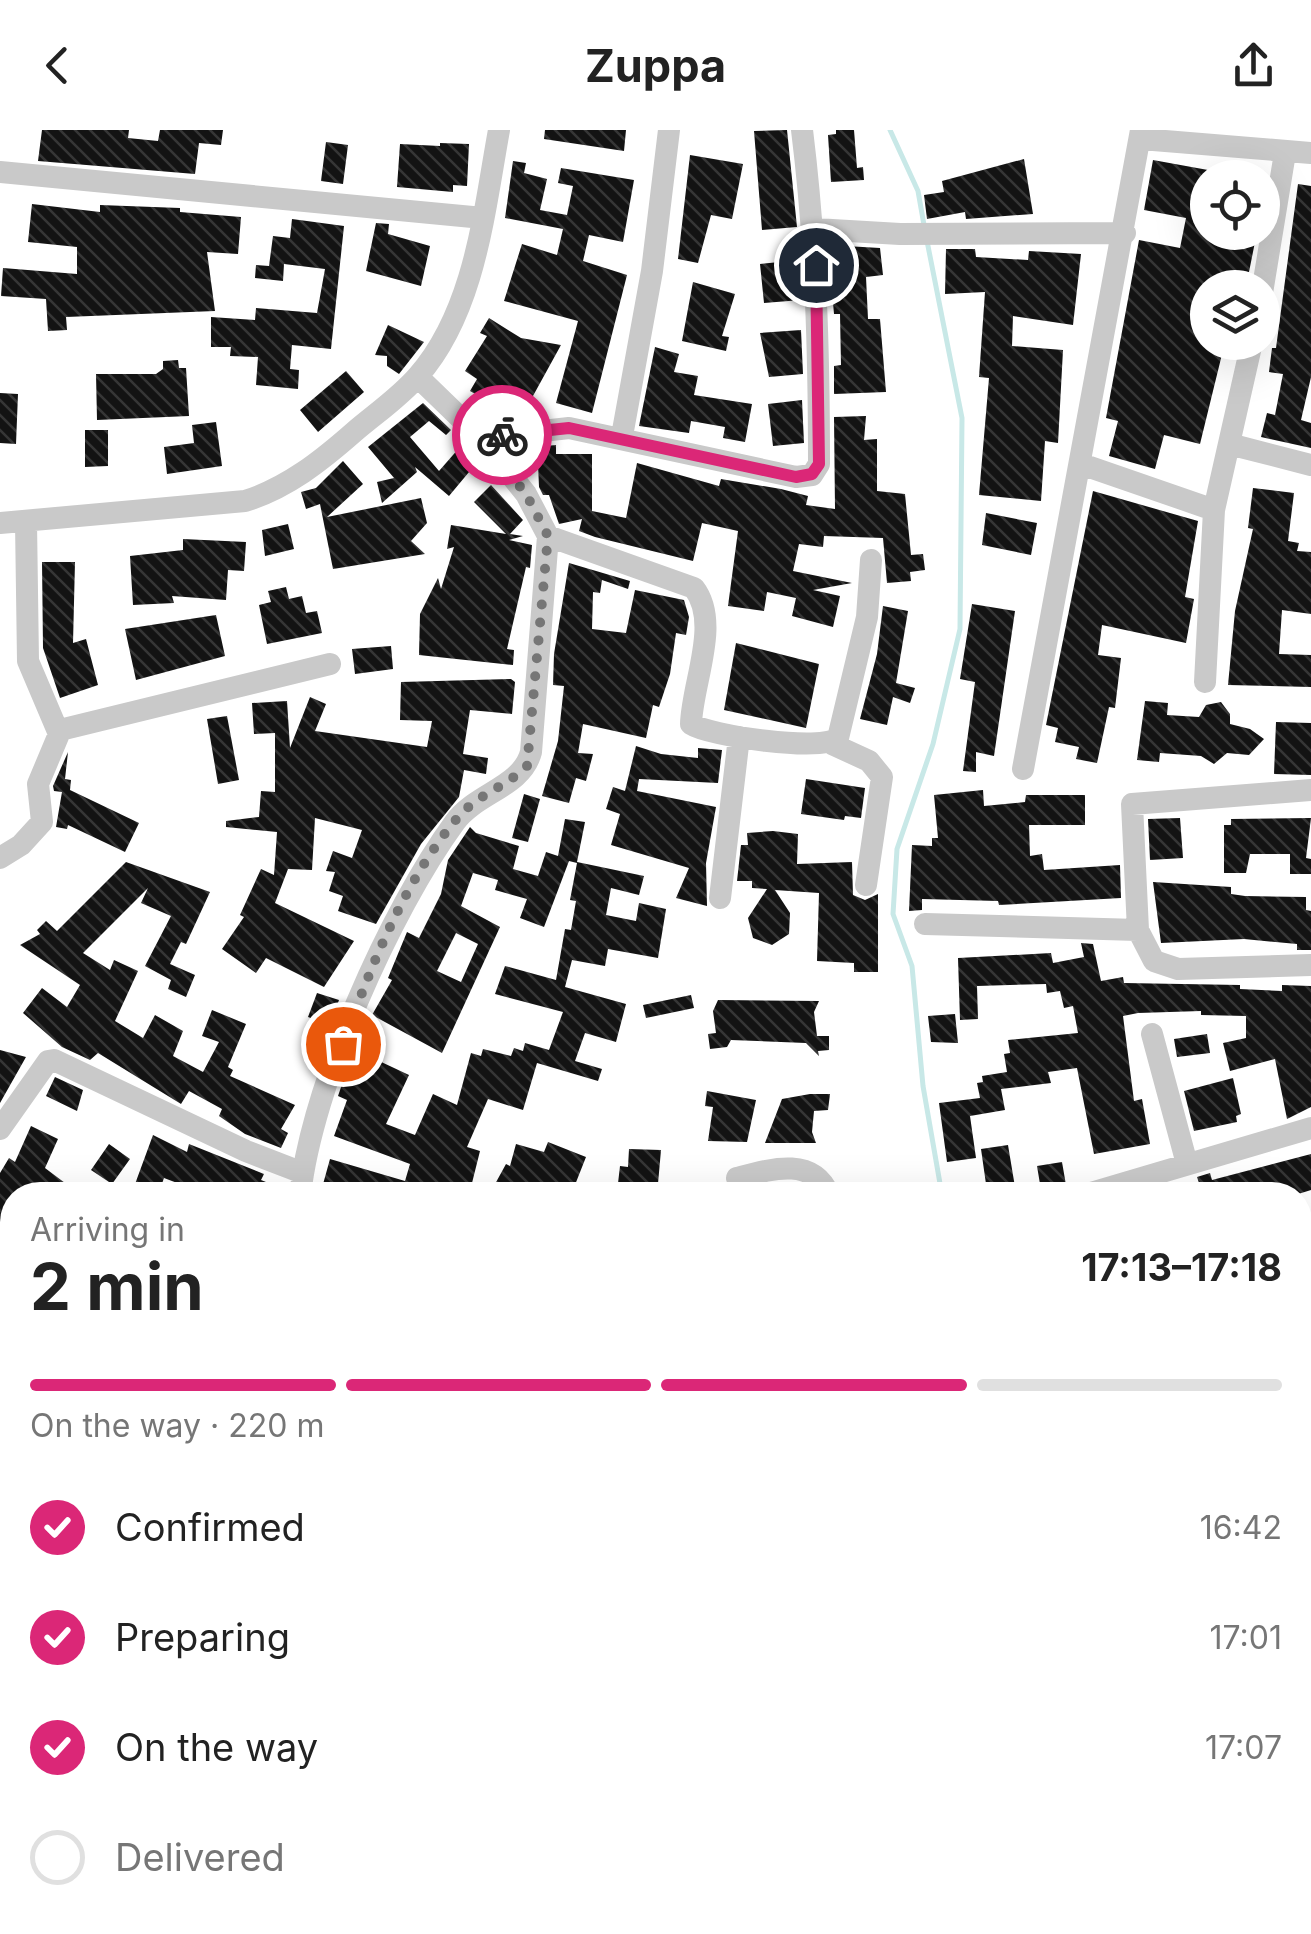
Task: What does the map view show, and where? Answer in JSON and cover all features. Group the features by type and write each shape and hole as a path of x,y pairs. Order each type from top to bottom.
{"street":[{"path":"0,522 196,507 276,491 418,376 446,334 463,295 499,130"},
{"path":"622,436 652,270 669,130"},
{"path":"481,438 569,428 622,436 796,477 812,474 819,464 814,229 802,130"},
{"path":"1023,769 1141,134 1311,154"},
{"path":"1266,270 1284,153"},
{"path":"0,172 482,218"},
{"path":"814,229 900,234 1125,234"},
{"path":"1204,682 1214,510 1248,360"},
{"path":"303,1182 338,1058 399,909 457,818 475,800 527,766 548,536 526,494 481,438 418,376"},
{"path":"1229,444 1311,465"},
{"path":"1082,464 1214,510"},
{"path":"0,858 21,845 42,822 38,784 60,730 28,661 26,522"},
{"path":"548,536 694,588 701,598 706,622 691,724 739,736 832,744 869,761 882,777 866,884"},
{"path":"832,744 838,738 867,616 871,560"},
{"path":"60,730 330,664"},
{"path":"720,898 739,736"},
{"path":"1311,790 1132,804 1138,930 1154,961 1164,966 1311,965"},
{"path":"926,924 1138,930"},
{"path":"1152,1034 1187,1164"},
{"path":"0,1129 48,1061 54,1060 298,1182"},
{"path":"1127,1182 1311,1128"},
{"path":"737,1178 765,1170 810,1170 824,1182"}],"building":[{"path":"42,130 129,130 128,138 158,141 160,130 223,130 221,145 199,143 195,174 38,161"},
{"path":"545,130 626,130 624,151 544,139"},
{"path":"787,130 797,227 762,230 754,131"},
{"path":"836,130 854,130 857,168 863,167 864,180 831,182 828,135 836,134"},
{"path":"326,142 348,145 343,184 321,181"},
{"path":"400,144 469,144 467,186 453,185 453,192 397,187"},
{"path":"690,155 743,164 732,219 711,215 698,263 678,259"},
{"path":"1024,159 1033,214 966,219 965,212 927,219 924,195 944,192 942,181"},
{"path":"1153,160 1190,167 1190,250 1253,250 1249,270 1190,270 1190,360 1221,360 1200,444 1164,435 1155,469 1109,456 1118,421 1106,418 1139,240 1180,248 1186,218 1144,210"},
{"path":"513,161 526,163 524,173 547,179 540,210 567,215 573,186 558,183 561,168 634,180 623,242 589,235 583,261 627,275 592,413 556,403 578,321 504,301 522,244 557,255 563,229 505,218"},
{"path":"1298,184 1311,186 1311,377 1301,420 1311,423 1311,448 1261,437 1267,413 1275,415 1283,374 1269,372 1270,360 1280,360 1280,318"},
{"path":"32,204 100,212 100,205 180,208 180,212 241,217 238,254 207,252 215,311 66,317 67,330 48,331 46,299 1,296 3,268 77,274 77,247 28,242"},
{"path":"292,219 344,226 331,349 292,345 290,369 299,370 298,389 256,385 258,357 230,356 231,347 211,347 211,317 255,320 256,308 317,313 325,269 284,264 283,281 255,278 256,265 269,266 273,236 290,238"},
{"path":"376,223 389,224 388,234 430,246 421,286 366,271"},
{"path":"828,245 880,248 883,275 866,277 868,319 880,319 886,392 834,394 834,366 841,365 840,314 834,314"},
{"path":"946,249 975,249 976,257 1028,260 1029,251 1081,254 1073,325 1013,316 1012,346 1063,350 1058,443 1045,441 1041,501 979,495 989,378 979,377 985,292 945,294"},
{"path":"799,260 801,300 764,303 760,264"},
{"path":"693,282 735,294 722,336 729,337 726,351 682,341"},
{"path":"489,318 521,338 561,345 528,405 506,392 498,421 474,410 477,395 470,391 477,379 465,371 487,336 480,333"},
{"path":"388,325 424,342 399,374 387,366 387,356 375,355"},
{"path":"801,330 803,374 769,377 760,333"},
{"path":"655,347 679,354 674,372 698,376 694,395 752,404 745,442 723,438 725,427 691,421 689,433 639,426"},
{"path":"178,360 179,368 186,368 189,416 97,420 96,374 156,374 163,369 163,361"},
{"path":"346,371 364,392 318,432 300,410"},
{"path":"0,393 18,394 16,444 0,443"},
{"path":"802,400 804,443 773,446 768,404"},
{"path":"423,403 451,430 446,435 429,421 410,437 439,471 460,447 464,451 468,446 479,460 449,496 415,467 417,472 382,503 377,482 394,478 368,447"},
{"path":"866,416 864,440 877,439 877,491 905,494 911,555 923,554 925,570 910,572 911,581 887,583 883,538 824,536 823,547 799,544 793,571 852,583 813,590 840,596 833,627 792,616 796,598 767,592 764,611 728,606 738,531 702,523 693,561 579,531 582,519 559,524 549,495 543,495 539,487 538,464 521,464 515,449 556,445 556,454 592,454 592,511 626,518 637,463 719,486 721,479 781,489 808,496 806,505 835,509 834,417"},
{"path":"216,422 222,466 167,474 164,447 194,443 192,425"},
{"path":"85,430 108,430 108,466 85,467"},
{"path":"343,461 363,484 327,517 421,498 427,523 411,541 425,554 333,569 320,504 306,509 301,492 316,488"},
{"path":"491,485 523,520 510,534 523,536 509,540 532,545 530,568 526,567 507,649 514,650 513,665 419,655 420,614 438,578 441,589 454,547 447,549 451,525 506,534 474,502"},
{"path":"1253,488 1294,493 1288,541 1299,543 1297,551 1311,552 1311,614 1282,610 1279,654 1311,655 1311,687 1228,685 1235,611 1253,529 1248,528"},
{"path":"1093,491 1198,521 1185,597 1194,599 1186,643 1102,625 1098,655 1121,658 1115,708 1109,707 1097,763 1076,759 1079,747 1055,742 1058,728 1046,725"},
{"path":"986,513 1037,523 1031,555 982,545"},
{"path":"288,524 294,549 265,556 262,530"},
{"path":"183,539 246,542 244,571 228,570 226,600 172,596 174,603 133,605 130,556 183,550"},
{"path":"42,562 75,562 73,643 86,639 98,685 60,698 43,648"},
{"path":"569,563 630,581 628,589 602,580 600,593 593,592 592,629 626,633 635,590 684,600 689,617 686,635 676,633 670,674 659,707 653,705 646,738 583,724 578,753 593,754 586,781 576,778 569,803 542,796 558,741 564,686 553,685 554,654"},
{"path":"286,587 289,599 302,596 306,613 317,611 322,633 267,644 259,605 271,602 268,591"},
{"path":"972,604 1015,611 994,756 976,752 976,772 963,771 975,682 960,679"},
{"path":"883,606 908,611 896,683 915,688 910,703 893,697 887,725 860,719 877,654"},
{"path":"216,615 225,656 136,680 125,629"},
{"path":"736,643 819,664 806,728 724,710"},
{"path":"391,646 393,669 355,674 352,649"},
{"path":"401,682 515,682 512,714 470,710 463,754 488,758 486,774 464,770 459,797 421,844 376,924 338,911 343,896 329,891 335,872 326,871 333,851 352,858 362,830 315,818 312,870 288,869 275,903 354,941 324,987 266,958 256,973 222,949 244,917 240,915 261,869 274,875 277,832 226,827 226,821 259,817 261,791 275,792 275,733 254,734 252,703 287,701 290,748 310,697 326,704 315,731 427,747 432,721 400,720"},
{"path":"1145,701 1168,703 1167,715 1199,717 1206,705 1221,702 1230,714 1230,724 1250,729 1264,739 1249,755 1227,753 1214,764 1201,756 1160,753 1159,762 1137,760"},
{"path":"227,716 239,780 218,784 207,719"},
{"path":"1276,722 1311,723 1311,775 1274,774"},
{"path":"636,746 661,754 698,758 698,748 722,750 718,783 639,779 637,791 716,807 706,863 707,906 676,898 689,868 611,845 620,814 606,809 613,787 625,791"},
{"path":"68,752 65,779 71,780 70,790 139,823 125,852 68,825 67,829 56,827 62,792 54,791 53,786"},
{"path":"806,779 865,788 861,818 845,816 844,820 801,814"},
{"path":"983,790 984,806 1025,802 1026,795 1085,795 1085,825 1029,825 1030,856 1042,854 1044,870 1120,865 1121,898 999,905 998,901 922,899 922,910 909,911 912,845 932,846 932,838 938,838 934,795"},
{"path":"524,794 540,799 528,842 512,838"},
{"path":"1180,818 1183,858 1150,860 1148,819"},
{"path":"1311,818 1306,858 1311,859 1311,874 1290,874 1290,854 1250,854 1246,873 1224,873 1224,825 1231,825 1231,819"},
{"path":"565,819 585,822 577,862 644,876 639,895 611,888 606,915 636,921 639,903 666,909 658,958 608,949 605,966 572,960 565,987 626,1004 616,1042 585,1033 575,1061 602,1069 598,1081 537,1063 523,1110 488,1099 467,1147 480,1151 472,1182 324,1182 330,1159 405,1181 410,1164 334,1136 347,1100 338,1096 351,1058 356,1060 360,1052 409,1075 386,1124 415,1135 433,1094 457,1105 471,1053 481,1056 483,1049 511,1056 514,1048 523,1051 525,1043 549,1050 563,1012 495,994 505,966 556,980 565,929 571,930 576,901 570,900 577,863 569,861 544,927 520,918 527,899 495,890 498,880 473,873 461,906 500,927 442,1053 372,1015 392,980 388,978 407,932 419,938 441,894 448,860 470,827 476,833 519,846 513,869 538,876 546,852 558,856","holes":["456,933 478,944 461,982 437,971"]},
{"path":"747,833 798,834 797,864 852,862 853,895 865,900 878,894 878,972 854,972 854,963 817,961 819,893 775,890 790,913 789,934 772,945 753,938 748,918 767,889 752,888 752,881 737,881 741,845 748,845"},
{"path":"126,862 210,892 186,944 181,942 170,964 195,975 186,997 168,989 171,980 145,966 171,916 141,903 148,888 83,953 110,970 114,960 138,971 115,1021 143,1038 155,1015 183,1031 173,1056 203,1072 219,1042 202,1036 212,1010 246,1024 228,1067 233,1070 230,1076 295,1105 281,1129 288,1133 281,1148 245,1134 219,1116 222,1109 189,1091 181,1104 98,1053 90,1060 62,1047 23,1013 42,988 67,1007 80,985 20,945 40,934 37,930 46,921 57,931"},
{"path":"1153,882 1231,887 1231,894 1245,896 1306,897 1306,910 1311,911 1311,950 1297,950 1297,944 1244,939 1161,943"},
{"path":"1081,943 1093,944 1101,981 1123,977 1124,983 1240,985 1240,989 1282,991 1282,985 1311,986 1311,1107 1287,1119 1275,1059 1230,1071 1223,1043 1246,1038 1246,1016 1201,1015 1201,1011 1138,1013 1123,1016 1134,1101 1142,1099 1150,1144 1094,1154 1077,1068 1048,1072 1051,1083 1001,1089 1005,1110 970,1116 976,1158 947,1162 939,1103 980,1098 977,1083 983,1082 982,1076 1007,1072 1004,1054 1010,1053 1008,1040 1078,1033 1073,1006 1064,1008 1060,991 1047,993 1046,984 977,986 978,1019 960,1020 958,958 1051,953 1053,963 1084,957"},
{"path":"317,993 339,1000 330,1025 308,1017"},
{"path":"691,995 694,1008 646,1018 643,1005"},
{"path":"718,1000 819,1001 814,1012 817,1036 829,1036 829,1050 818,1051 819,1056 806,1043 731,1040 727,1047 710,1049 708,1034 716,1033 713,1011"},
{"path":"955,1014 958,1043 931,1042 928,1016"},
{"path":"1207,1034 1210,1053 1177,1057 1174,1039"},
{"path":"0,1050 26,1057 0,1103"},
{"path":"55,1077 83,1090 77,1111 46,1096"},
{"path":"1233,1078 1241,1114 1236,1116 1237,1122 1194,1131 1184,1091"},
{"path":"707,1091 756,1100 747,1142 708,1141 713,1107 705,1106"},
{"path":"830,1094 828,1110 814,1111 812,1132 816,1143 765,1143 782,1099"},
{"path":"31,1126 58,1139 45,1168 64,1182 0,1182 0,1173 9,1158 15,1162"},
{"path":"153,1135 187,1152 189,1144 264,1174 261,1180 266,1182 175,1182 164,1178 163,1182 136,1182"},
{"path":"548,1142 586,1157 576,1182 496,1182 506,1164 510,1166 516,1144 544,1152"},
{"path":"109,1144 130,1159 113,1182 91,1170"},
{"path":"1008,1145 1014,1182 986,1182 981,1149"},
{"path":"629,1149 661,1150 658,1182 618,1182 620,1166 628,1167"},
{"path":"1311,1154 1311,1182 1199,1182 1197,1177 1210,1173 1212,1180"},
{"path":"1062,1162 1065,1182 1040,1182 1037,1166"}],"waterway":[{"path":"890,130 918,191 924,225"},
{"path":"927,241 962,418 960,629 933,744 897,849 893,914 912,966 923,1086 940,1182"}],"way so far":[{"path":"343,1044 399,909 440,843 475,800 516,777 527,766 541,646 548,536 526,494 481,438 502,435"}],"route":[{"path":"502,435 569,428 622,436 796,477 812,474 819,464 816,265"}]}
